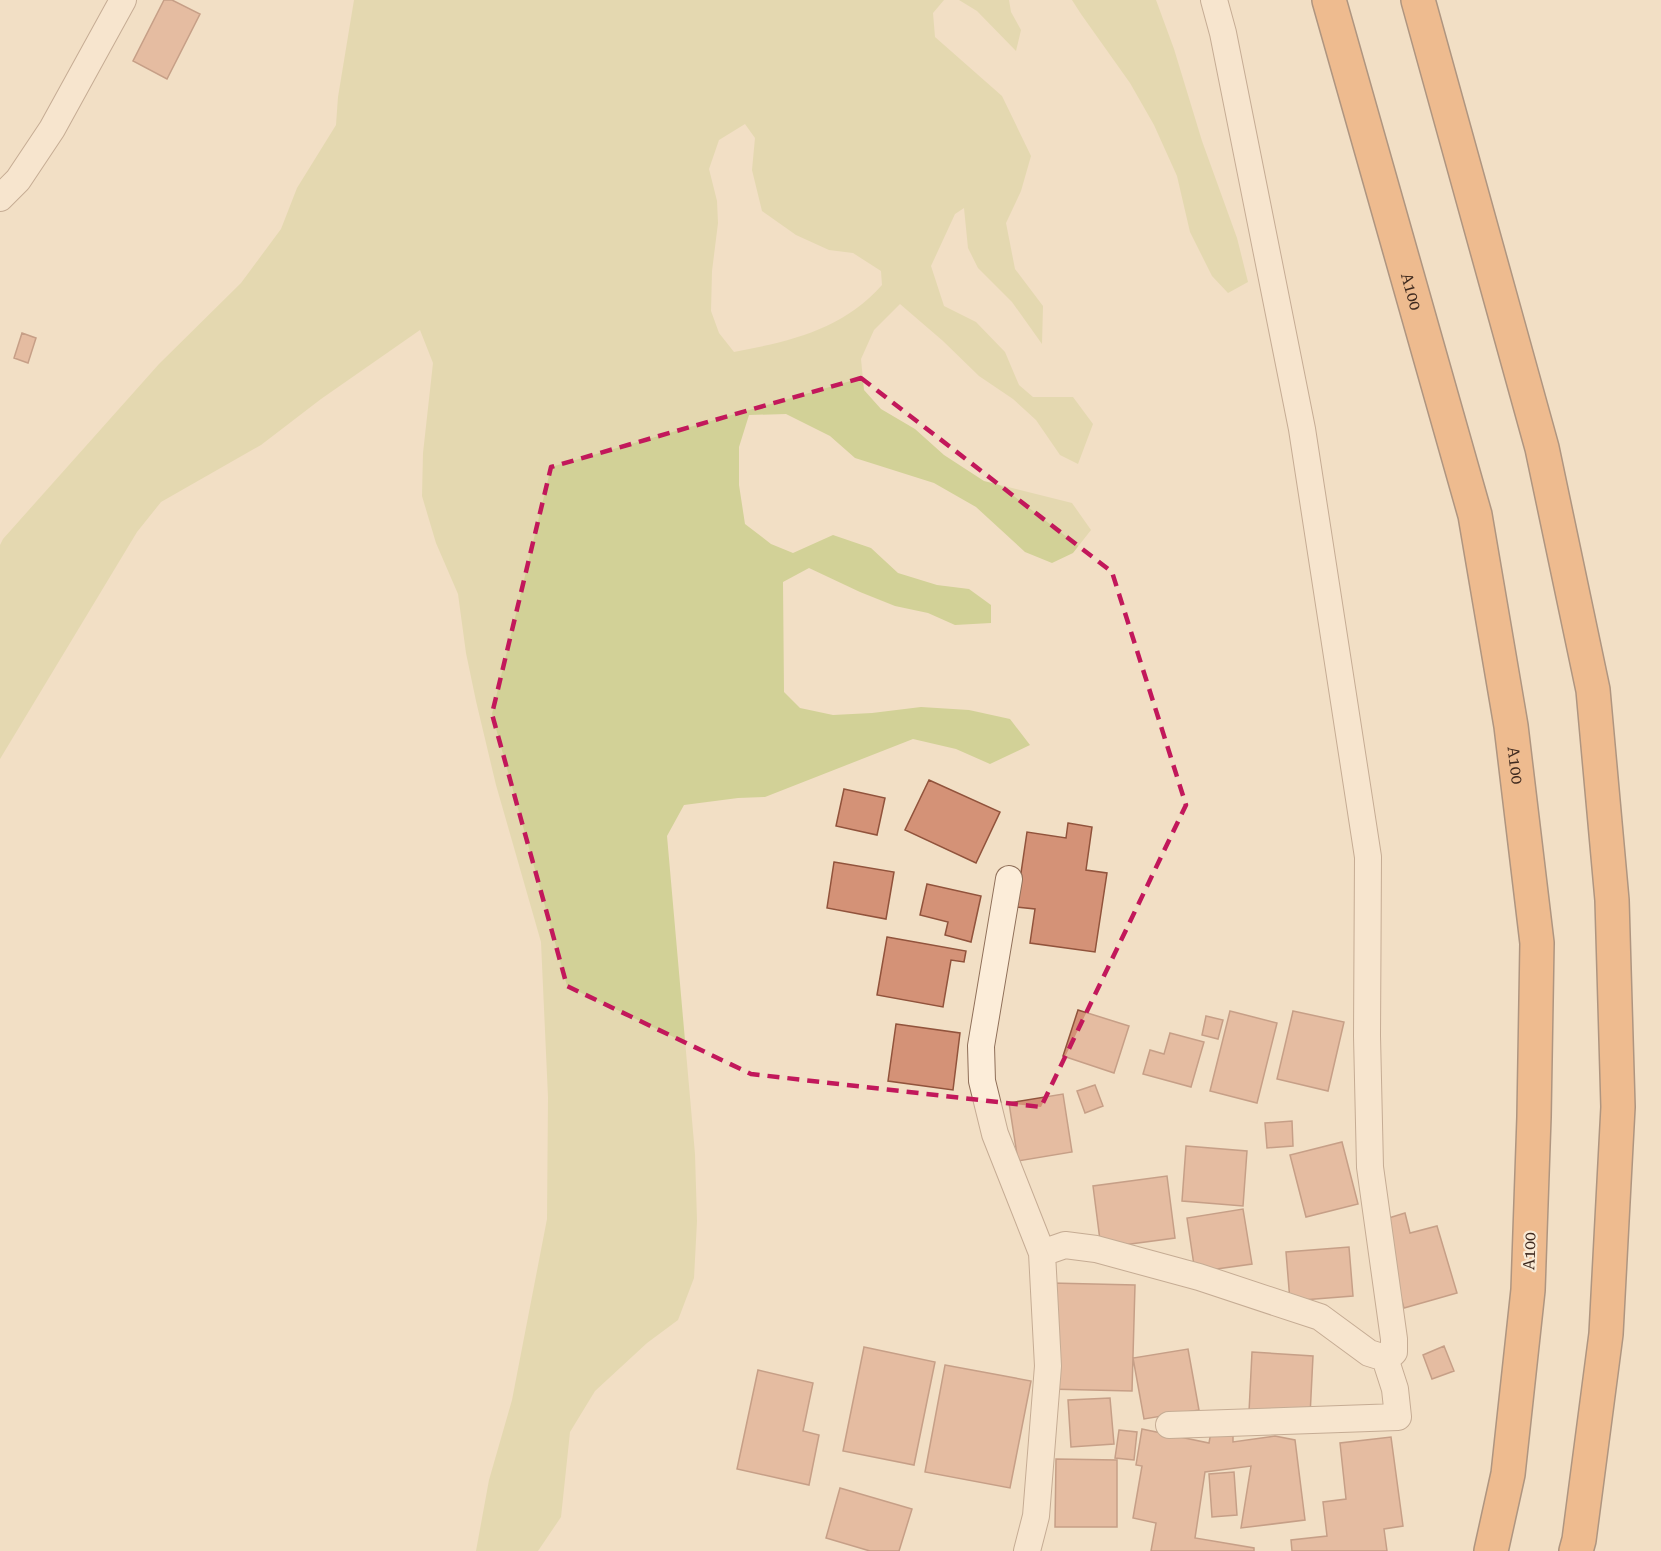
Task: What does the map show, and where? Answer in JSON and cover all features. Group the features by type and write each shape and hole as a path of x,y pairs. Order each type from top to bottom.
{"highway":[{"name":"A100","path":"1329,0 1475,515 1511,726 1537,943 1528,1290 1508,1474 1491,1551"},
{"path":"1418,0 1542,448 1593,690 1612,900 1618,1107 1606,1334 1576,1551"}],"street":[{"path":"0,198 18,180 52,129 123,0"},
{"path":"1042,1254 1065,1245 1075,1246 1199,1277 1320,1317 1370,1353 1385,1358 1394,1352 1370,1167 1367,1036 1368,857 1302,429 1223,33 1214,0"},
{"path":"1009,879 981,1046 982,1082 995,1134 1042,1254 1048,1366 1036,1516 1027,1551"},
{"path":"1169,1425 1398,1417 1395,1389 1385,1358"}],"highlighted area":[{"path":"861,378 1112,572 1186,805 1041,1107 751,1074 567,986 492,714 551,467"}],"shaded area":[{"path":"354,0 944,0 933,13 935,37 1002,96 1031,156 1021,191 1006,223 1015,269 1043,306 1042,344 1012,302 978,268 968,248 964,208 955,214 931,266 944,306 976,322 1005,352 1019,385 1033,397 1073,397 1093,424 1078,464 1060,455 1036,420 1013,399 979,376 900,304 874,330 861,359 864,390 881,409 915,429 944,455 984,481 1072,503 1091,530 1073,553 1052,563 1025,552 976,507 934,483 855,458 830,436 786,414 749,415 739,447 739,485 745,524 771,544 793,553 833,535 871,548 898,573 937,585 969,589 991,605 991,623 955,625 928,613 895,606 809,568 783,582 784,692 800,708 833,715 921,707 969,710 1010,719 1030,745 990,764 956,749 913,739 765,797 684,805 667,836 695,1154 697,1221 694,1278 678,1320 647,1343 595,1391 570,1432 561,1517 538,1551 476,1551 489,1480 512,1400 547,1219 548,1097 541,942 496,785 466,653 458,594 436,543 422,496 423,453 433,363 420,330 321,399 261,445 161,502 137,532 0,759 0,545 3,539 159,364 241,283 281,229 297,188 336,125 338,97","holes":["745,124 755,138 752,170 762,211 796,235 829,250 853,253 881,271 882,285 850,313 833,323 795,338 734,352 719,333 711,311 712,271 718,223 717,201 709,169 719,140"]},
{"path":"959,0 1009,0 1011,12 1021,30 1016,51 977,11"},
{"path":"1072,0 1156,0 1174,49 1202,141 1237,238 1248,282 1228,293 1212,276 1190,232 1177,176 1154,125 1130,83"}],"building":[{"path":"164,0 172,0 200,14 167,79 133,61"},
{"path":"22,333 36,338 28,363 14,358"},
{"path":"929,780 1000,812 976,863 905,830"},
{"path":"844,789 885,798 877,835 836,826"},
{"path":"1068,823 1092,827 1086,870 1107,873 1095,952 1030,943 1035,909 1016,907 1027,832 1066,838"},
{"path":"834,862 894,872 886,919 827,908"},
{"path":"927,884 981,896 971,942 945,935 948,922 920,915"},
{"path":"887,937 966,951 964,962 951,960 943,1007 877,995"},
{"path":"1078,1010 1129,1026 1114,1073 1063,1056"},
{"path":"1230,1011 1277,1023 1257,1103 1210,1091"},
{"path":"1293,1011 1344,1022 1328,1091 1277,1079"},
{"path":"1206,1016 1223,1020 1218,1039 1202,1035"},
{"path":"896,1024 960,1033 953,1090 888,1081"},
{"path":"1170,1033 1204,1042 1191,1087 1143,1074 1150,1050 1164,1054"},
{"path":"1095,1085 1103,1106 1085,1113 1077,1091"},
{"path":"1063,1094 1072,1152 1018,1161 1009,1103"},
{"path":"1292,1121 1293,1146 1267,1148 1265,1123"},
{"path":"1342,1142 1358,1204 1306,1217 1290,1155"},
{"path":"1186,1146 1247,1151 1243,1206 1182,1201"},
{"path":"1167,1176 1175,1238 1101,1248 1093,1186"},
{"path":"1243,1209 1252,1264 1195,1272 1187,1218"},
{"path":"1405,1213 1410,1233 1437,1226 1457,1293 1404,1308 1379,1221"},
{"path":"1349,1247 1353,1296 1290,1301 1286,1252"},
{"path":"1051,1283 1135,1285 1132,1391 1048,1389"},
{"path":"1444,1346 1454,1371 1432,1379 1423,1355"},
{"path":"864,1347 935,1362 914,1465 843,1451"},
{"path":"1188,1349 1199,1410 1144,1419 1133,1358"},
{"path":"1252,1352 1313,1356 1310,1416 1249,1412"},
{"path":"945,1365 1031,1381 1010,1488 925,1472"},
{"path":"758,1370 813,1383 803,1431 819,1435 809,1485 737,1469"},
{"path":"1110,1398 1114,1444 1071,1447 1068,1400"},
{"path":"1142,1429 1209,1443 1211,1432 1233,1436 1233,1442 1275,1436 1295,1440 1305,1520 1241,1528 1251,1466 1205,1472 1195,1538 1254,1548 1254,1551 1151,1551 1156,1523 1133,1518 1142,1466 1136,1465"},
{"path":"1119,1430 1137,1432 1134,1460 1115,1458"},
{"path":"1391,1437 1403,1526 1384,1529 1387,1551 1292,1551 1291,1540 1327,1536 1323,1502 1346,1499 1340,1443"},
{"path":"1056,1459 1117,1460 1117,1527 1055,1527"},
{"path":"1234,1472 1237,1515 1212,1517 1209,1474"},
{"path":"840,1488 912,1509 899,1551 870,1551 826,1538"}]}
